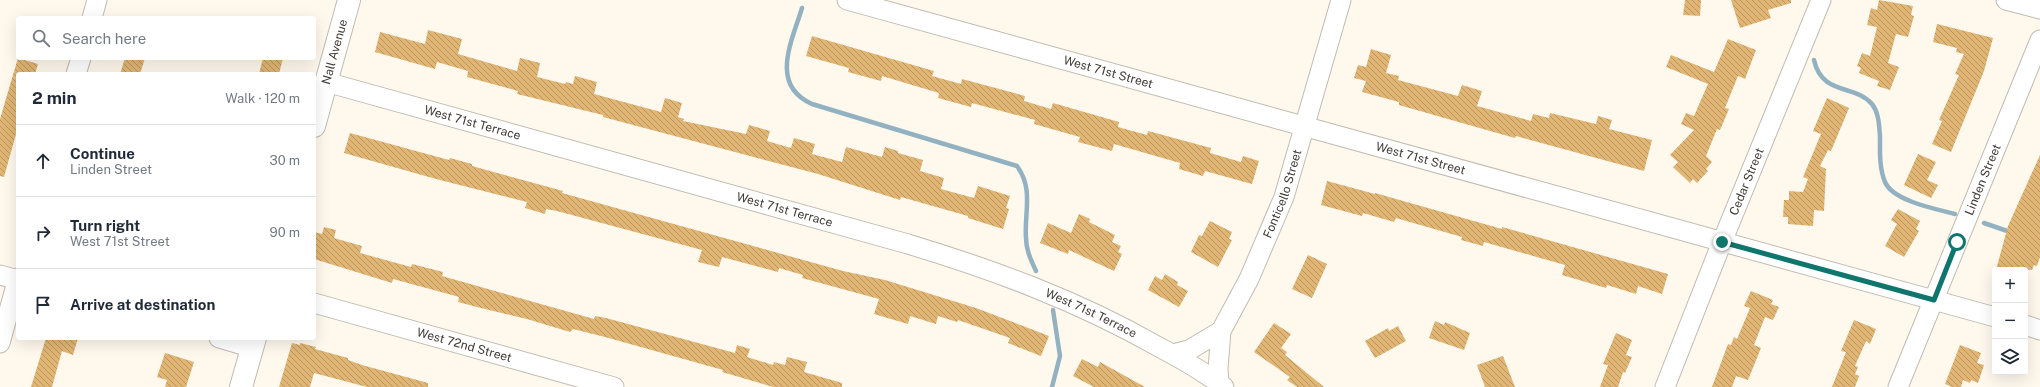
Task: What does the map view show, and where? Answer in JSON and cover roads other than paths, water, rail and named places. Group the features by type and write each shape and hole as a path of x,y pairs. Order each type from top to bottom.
{"main road":[{"name":"Nall Avenue","path":"316,119 349,0"},
{"path":"241,387 254,343"}],"street":[{"path":"93,16 97,0"},
{"name":"West 71st Street","path":"847,0 1992,316"},
{"name":"Fonticello Street","path":"1221,385 1218,369 1221,331 1249,279 1266,243 1284,197 1341,0"},
{"name":"Cedar Street","path":"1665,387 1722,242 1821,0"},
{"path":"2006,0 2040,9"},
{"name":"Linden Street","path":"1898,387 2040,40"},
{"path":"77,72 80,60"},
{"name":"West 71st Terrace","path":"326,82 900,242 979,266 1041,289 1130,330 1173,354 1221,385"},
{"path":"0,343 13,279"},
{"name":"West 72nd Street","path":"316,304 614,387"},
{"path":"2028,327 2040,330"},
{"path":"1173,354 1189,350 1221,331"},
{"path":"233,340 254,343"}],"waterway":[{"path":"802,8 789,48 787,61 787,74 791,86 799,96 812,104 1017,166 1022,175 1027,192 1026,242 1029,255 1036,271"},
{"path":"1814,60 1818,71 1824,79 1831,84 1865,98 1872,104 1879,123 1880,159 1883,177 1890,189 1906,199 1916,203 1955,214"},
{"path":"1984,223 2013,233"},
{"path":"1052,387 1060,356 1053,310"}]}
